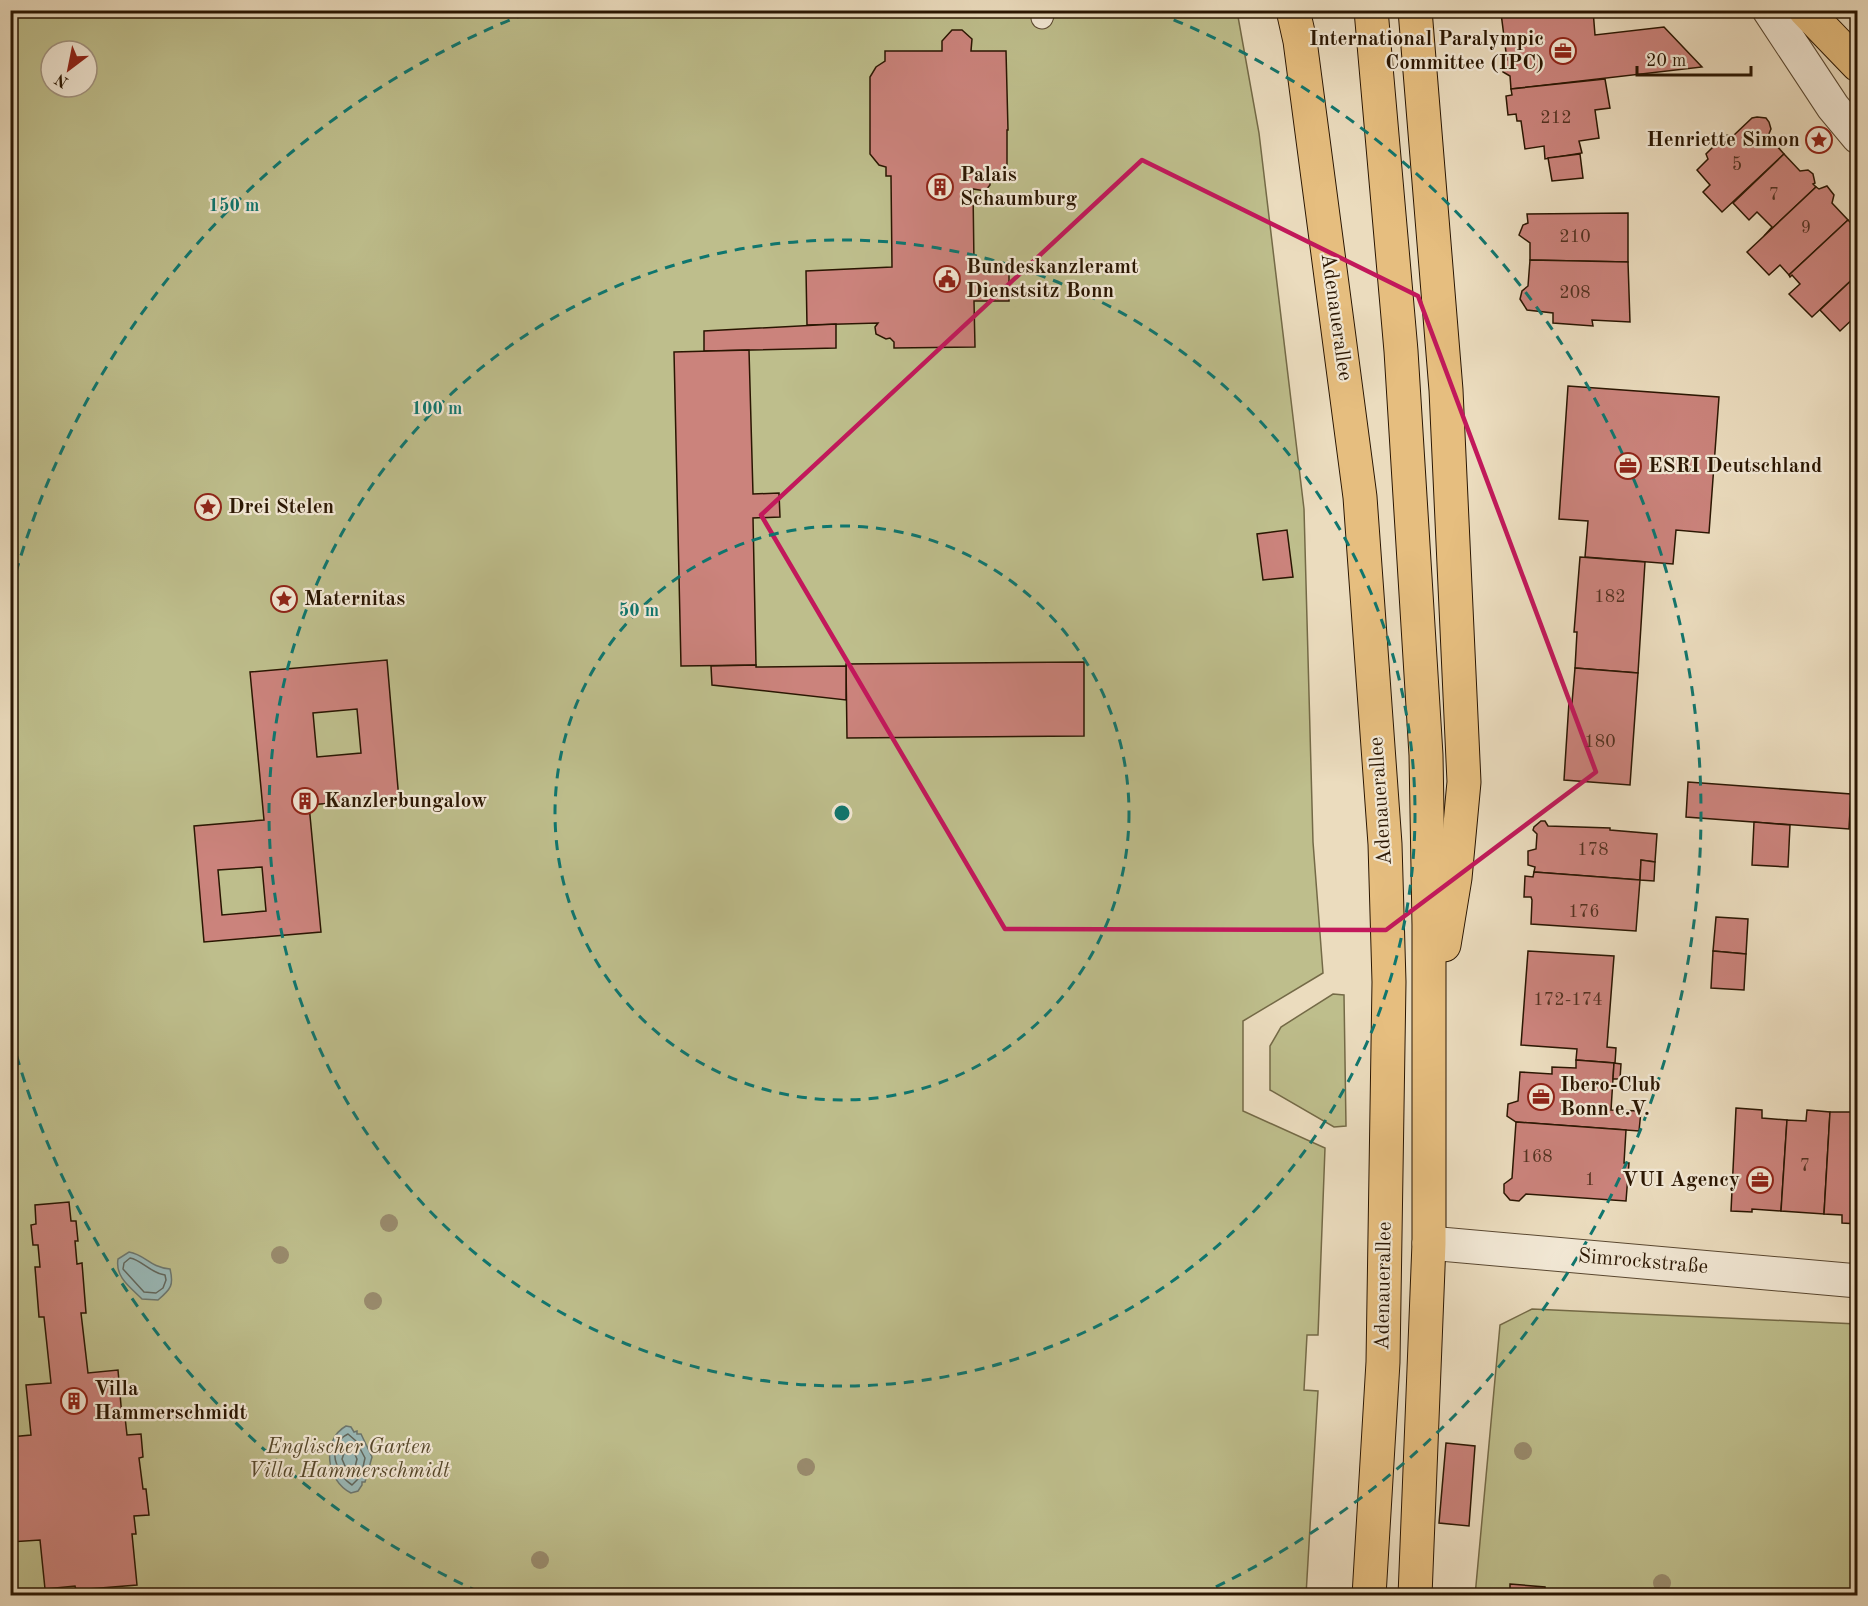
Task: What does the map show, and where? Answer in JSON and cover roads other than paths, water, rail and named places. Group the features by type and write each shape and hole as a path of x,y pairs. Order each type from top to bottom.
{"main road":[{"name":"Adenauerallee","path":"1293,10 1301,53 1360,497 1385,844 1389,982 1383,1362 1369,1596"},
{"name":"Adenauerallee","path":"1371,10 1401,351 1426,755 1429,1243 1415,1596"},
{"path":"1415,10 1446,390 1464,782 1450,910 1429,1011"},
{"path":"1806,10 1857,65"}],"street":[{"path":"1769,10 1833,107 1857,137"},
{"name":"Simrockstraße","path":"1429,1243 1857,1281"}],"water":[{"path":"129,1252 157,1266 170,1269 172,1279 170,1286 158,1300 142,1299 121,1276 118,1259"},
{"path":"346,1426 351,1427 354,1432 357,1431 357,1434 361,1434 372,1457 365,1482 362,1482 358,1491 351,1493 336,1479 330,1460 333,1441 338,1432"}],"place":[{"name":"International Paralympic Committee (IPC)","path":"1563,51"},
{"name":"Henriette Simon","path":"1819,140"},
{"name":"Palais Schaumburg","path":"940,187"},
{"name":"Bundeskanzleramt Dienstsitz Bonn","path":"947,279"},
{"name":"ESRI Deutschland","path":"1628,466"},
{"name":"Drei Stelen","path":"208,507"},
{"name":"Maternitas","path":"284,599"},
{"name":"Kanzlerbungalow","path":"305,801"},
{"name":"Ibero-Club Bonn e.V.","path":"1541,1097"},
{"name":"VUI Agency","path":"1760,1180"},
{"name":"Villa Hammerschmidt","path":"74,1401"}],"park label":[{"name":"Englischer Garten Villa Hammerschmidt","path":"349,1459"}]}
